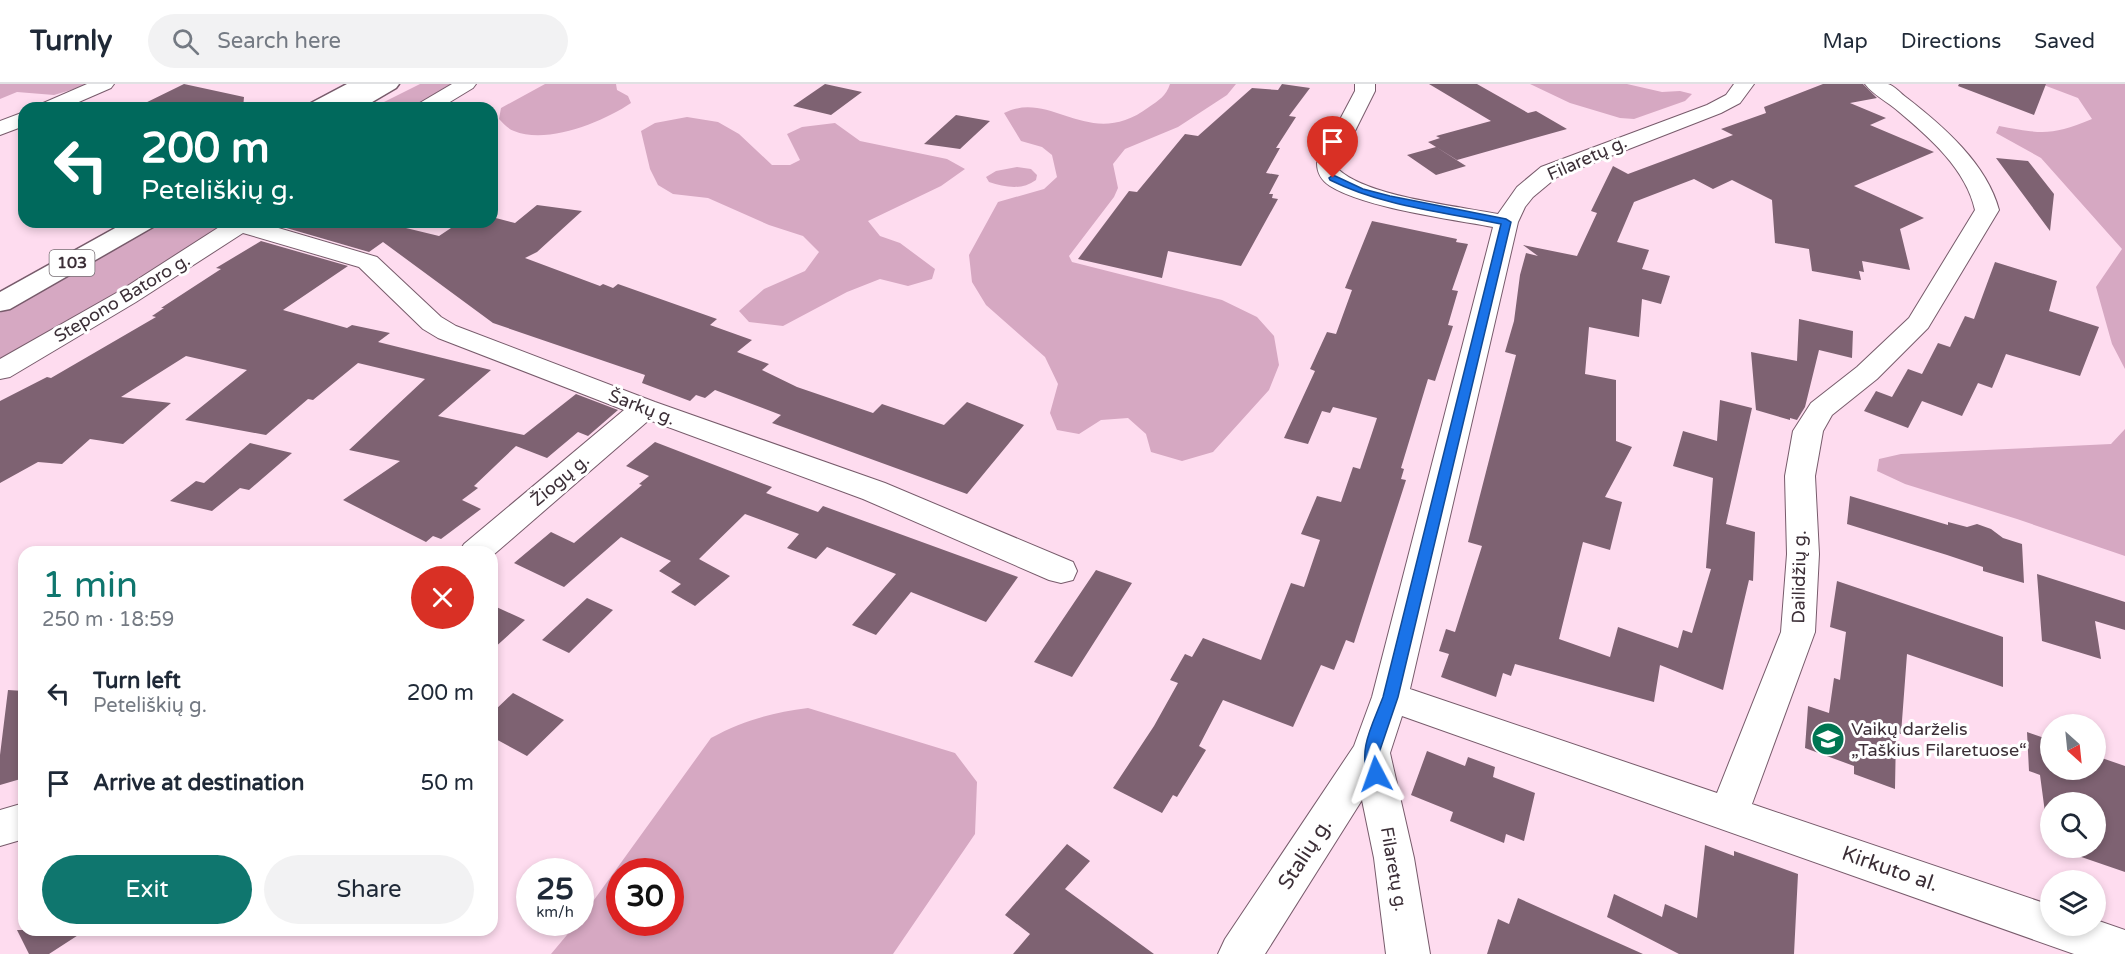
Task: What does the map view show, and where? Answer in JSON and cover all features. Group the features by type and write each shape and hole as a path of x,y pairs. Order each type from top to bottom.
{"main road":[{"path":"330,102 362,84"},
{"path":"357,102 389,84"},
{"name":"103","path":"0,282 99,228"},
{"name":"103","path":"0,303 133,228"}],"street":[{"path":"62,102 104,84"},
{"path":"435,102 466,84"},
{"path":"1365,84 1365,91 1328,163 1328,172 1333,178 1359,191 1389,199 1506,222"},
{"name":"Filaretų g.","path":"1408,954 1394,858 1371,753 1390,697 1506,222 1514,205 1525,192 1549,172 1714,109 1733,99 1744,84"},
{"name":"Dailidžių g.","path":"1729,813 1798,632 1803,554 1800,476 1809,431 1821,409 1874,366 1918,322 1987,210 1984,193 1944,144 1899,102 1875,84"},
{"path":"0,129 18,121"},
{"name":"Stepono Batoro g.","path":"0,371 127,297 233,228"},
{"name":"Šarkų g.","path":"257,228 368,262 432,323 447,332 874,492 1061,571"},
{"name":"Žiogų g.","path":"482,546 645,408"},
{"path":"1390,697 1729,813"},
{"name":"Stalių g.","path":"1240,954 1371,753"},
{"name":"Kirkuto al.","path":"1729,813 2040,921"},
{"path":"0,828 18,823"},
{"name":"Kirkuto al.","path":"2082,936 2125,951"}],"shaded area":[{"path":"0,84 91,84 54,95 17,92 0,99"},
{"path":"420,84 451,84 421,102 384,102"},
{"path":"545,84 616,84 617,90 628,96 631,103 590,124 542,135 527,135 512,130 499,119 501,108"},
{"path":"1170,84 1236,84 1227,95 1178,127 1125,149 1113,164 1118,188 1114,197 1069,256 1072,262 1222,300 1257,317 1274,336 1279,365 1269,390 1213,452 1182,461 1151,452 1146,434 1128,418 1101,420 1079,434 1057,430 1050,413 1058,384 1045,357 986,305 972,282 969,255 998,202 1044,189 1057,177 1052,155 1042,147 1021,141 1004,113 1022,108 1038,108 1089,122 1108,124 1128,119 1149,107 1164,95"},
{"path":"1530,84 1627,84 1662,92 1680,91 1692,94 1685,101 1634,119 1620,118 1570,103"},
{"path":"2041,84 2125,84 2125,369 2112,344 2096,287 2122,249 2041,158 1996,133 1999,126 2037,132 2056,131 2092,119 2078,98"},
{"path":"687,117 718,122 739,134 772,165 790,165 800,160 787,134 802,127 835,123 860,141 947,159 965,169 941,186 868,221 880,236 900,243 935,269 932,279 908,286 880,279 847,292 783,326 749,322 739,311 764,289 805,271 819,252 803,236 769,225 708,198 673,194 658,185 650,169 641,131 655,123"},
{"path":"1017,167 1031,169 1037,175 1036,180 1025,186 1013,187 989,182 986,177 996,171"},
{"path":"148,228 224,228 0,364 0,313"},
{"path":"2125,429 2125,556 1905,484 1877,471 1879,459 1901,454 2111,444"},
{"path":"808,708 955,753 977,782 975,834 893,954 551,954 566,936 594,936 594,900 606,883 606,936 684,936 684,858 624,858 711,738 746,722"}],"building":[{"path":"184,84 244,97 244,102 147,102"},
{"path":"825,84 862,92 831,115 793,106"},
{"path":"1282,84 1310,88 1289,116 1296,117 1276,148 1280,148 1266,173 1279,175 1269,194 1273,194 1272,198 1278,199 1241,266 1168,251 1162,278 1078,259 1129,191 1137,192 1185,134 1198,136 1252,88 1278,90"},
{"path":"1429,84 1477,84 1528,113 1536,111 1567,129 1457,160 1428,142 1440,138 1436,136 1491,121"},
{"path":"1823,84 1863,84 1877,98 1850,103 1886,118 1870,125 1934,152 1854,186 1924,218 1900,229 1910,270 1862,261 1864,272 1859,271 1861,280 1812,271 1809,249 1775,243 1772,200 1732,180 1713,189 1694,179 1634,202 1617,242 1649,250 1642,269 1670,276 1661,304 1642,299 1639,337 1589,327 1585,374 1616,380 1616,441 1632,447 1605,497 1622,502 1610,550 1583,542 1559,639 1610,657 1618,627 1678,648 1683,630 1692,633 1711,569 1706,568 1713,478 1673,466 1683,431 1717,441 1720,400 1752,408 1726,524 1755,532 1753,581 1749,580 1723,690 1660,665 1654,702 1515,664 1511,676 1503,673 1496,697 1441,677 1449,654 1439,651 1446,629 1455,632 1482,546 1468,542 1516,355 1505,352 1514,321 1520,275 1526,253 1538,256 1523,245 1577,256 1597,213 1591,211 1613,166 1628,174 1733,135 1721,129 1766,113 1764,107"},
{"path":"1959,84 2046,84 2034,115 1958,86"},
{"path":"956,115 990,121 960,149 924,144"},
{"path":"1436,147 1466,166 1436,175 1407,155"},
{"path":"1996,158 2028,161 2054,194 2050,231"},
{"path":"537,205 582,211 537,252 525,258 600,286 603,284 613,288 618,284 717,319 710,325 752,340 737,352 769,364 762,370 797,387 873,413 882,404 944,425 967,402 1024,425 967,494 772,423 781,415 715,390 705,398 696,395 690,401 642,383 645,375 493,323 383,242 369,252 286,228 406,228 439,236 451,228 498,228 498,219 515,223"},
{"path":"1372,221 1457,239 1456,242 1468,244 1452,290 1458,291 1448,325 1453,326 1435,381 1428,379 1401,468 1404,469 1401,479 1406,480 1354,643 1346,640 1334,670 1321,665 1293,727 1223,700 1199,746 1206,750 1177,797 1173,795 1162,813 1113,788 1154,726 1178,683 1170,680 1185,654 1192,657 1203,638 1261,660 1291,583 1304,587 1320,540 1301,534 1317,496 1341,502 1353,467 1360,469 1377,418 1333,407 1330,413 1322,411 1308,444 1284,438 1315,371 1310,369 1327,332 1336,334 1352,290 1345,288"},
{"path":"261,241 348,266 283,310 347,328 352,325 390,333 378,342 491,370 438,416 524,435 576,394 618,410 588,436 578,432 547,458 516,446 474,486 478,488 462,500 481,509 441,539 433,536 426,542 343,500 400,461 349,450 425,379 358,363 313,400 308,399 266,435 185,420 247,370 186,356 121,397 171,403 123,444 90,439 62,464 38,462 0,483 0,401 47,377 51,378 156,317 152,316 164,308 161,308 221,269 216,268"},
{"path":"1995,262 2057,281 2049,311 2099,327 2080,376 2006,354 1992,388 1978,383 1962,416 1922,401 1908,428 1864,411 1876,391 1892,397 1908,369 1922,374 1938,343 1950,347 1965,316 1974,319"},
{"path":"1799,319 1853,331 1852,358 1819,350 1805,407 1797,420 1790,418 1790,420 1756,410 1751,352 1797,361"},
{"path":"655,442 772,487 766,493 818,512 823,506 1018,577 986,622 911,592 876,635 852,625 896,574 827,547 816,559 787,548 799,534 745,514 699,559 730,576 695,606 671,592 681,584 659,571 671,561 621,537 564,587 514,563 551,532 574,543 642,485 639,484 649,476 626,466"},
{"path":"250,443 292,453 249,490 240,488 212,511 170,501 196,481 204,483"},
{"path":"1850,496 1948,525 1948,522 1967,527 1977,524 1991,529 2003,538 2022,544 2024,583 1983,571 1983,567 1947,555 1847,524"},
{"path":"1096,570 1132,583 1072,677 1034,662"},
{"path":"2037,574 2125,602 2125,630 2095,621 2101,659 2042,641"},
{"path":"1837,581 2003,637 2003,687 1907,654 1901,734 1896,732 1895,789 1854,774 1854,766 1805,748 1808,706 1829,713 1834,678 1840,680 1846,632 1830,627"},
{"path":"587,598 613,610 569,653 542,640"},
{"path":"498,608 525,620 498,645"},
{"path":"8,690 18,691 18,780 0,785 0,755"},
{"path":"513,693 564,720 527,756 498,740 498,707"},
{"path":"2027,732 2040,737 2040,775 2029,771"},
{"path":"1427,751 1465,766 1468,757 1495,767 1493,777 1535,793 1524,841 1506,834 1504,843 1450,821 1453,812 1411,795"},
{"path":"2106,759 2125,766 2125,872 2084,858 2106,858 2106,792 2042,792 2041,780 2106,780"},
{"path":"1067,844 1090,861 1065,889 1154,954 1013,954 1030,934 1005,915"},
{"path":"1705,845 1734,856 1734,851 1798,874 1794,954 1679,954 1607,917 1614,894 1662,917 1665,904 1697,918"},
{"path":"1518,898 1643,954 1487,954 1498,919 1509,924"},
{"path":"20,936 77,936 49,954 29,954"}],"place":[{"name":"Vaikų darželis „Taškius Filaretuose“","path":"1828,739"}],"route":[{"path":"1333,178 1359,191 1389,199 1506,222 1390,697 1371,753 1376,774"}]}
